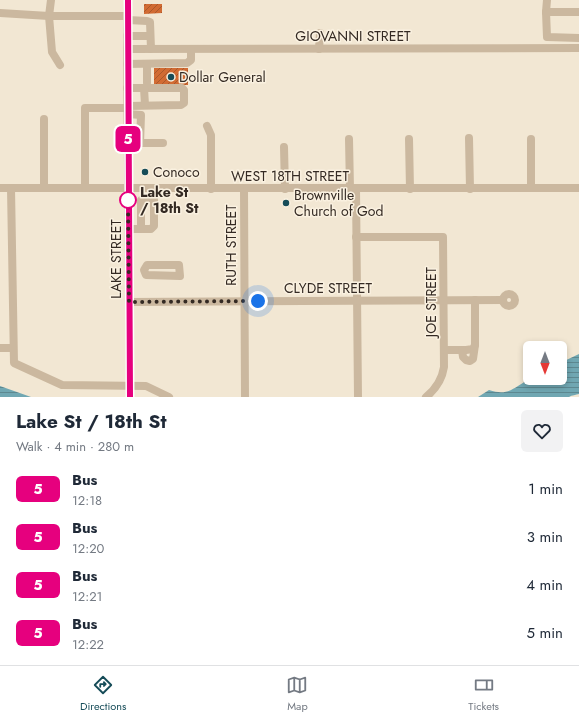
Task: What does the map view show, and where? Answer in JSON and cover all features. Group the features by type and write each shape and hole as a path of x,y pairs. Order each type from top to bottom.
{"street":[{"path":"51,0 48,16 52,52 60,65"},
{"name":"LAKE STREET","path":"128,0 127,64 130,397"},
{"path":"547,0 547,37 579,38"},
{"path":"546,12 579,12"},
{"path":"0,13 128,18 147,21 150,22 151,49"},
{"path":"319,48 320,33"},
{"path":"127,36 150,36"},
{"name":"GIOVANNI STREET","path":"127,49 579,48"},
{"path":"127,64 187,63 191,60 191,49"},
{"path":"145,105 147,64"},
{"path":"85,188 85,108 128,109 145,105 181,105 184,103 184,90 182,88 146,85 128,88"},
{"path":"128,109 141,115 140,143"},
{"path":"44,119 44,188"},
{"path":"207,126 210,135 211,189"},
{"path":"469,138 470,189"},
{"path":"349,139 356,237 358,397"},
{"path":"410,139 410,189"},
{"path":"531,139 531,188"},
{"path":"128,143 163,143"},
{"path":"284,147 285,189"},
{"name":"WEST 18TH STREET","path":"0,188 579,188"},
{"path":"11,188 14,362 57,383 68,386 146,386 169,397"},
{"path":"128,229 147,216 154,198 154,188"},
{"name":"RUTH STREET","path":"244,189 245,397"},
{"path":"147,216 141,200 144,198 154,198"},
{"name":"JOE STREET","path":"356,237 443,237 444,367 440,381 428,396"},
{"path":"147,265 179,265 180,276 146,275 144,270 147,265"},
{"path":"164,265 164,276"},
{"path":"129,271 144,270"},
{"path":"444,350 473,349 475,345 475,300"},
{"name":"CLYDE STREET","path":"129,302 502,300"},
{"path":"0,348 13,348"}],"water":[{"path":"579,354 579,394 569,397 478,397 489,390 502,392 512,390 523,383 523,385 567,385 567,360"},
{"path":"0,386 31,397 0,397"}],"building":[{"path":"144,4 162,4 162,13 144,14"},
{"name":"Dollar General","path":"154,68 188,68 188,85 154,85"}],"bus line":[{"name":"5","path":"128,0 127,49 130,397"}],"place":[{"name":"Dollar General","path":"171,77"},
{"name":"Conoco","path":"145,172"},
{"name":"Lake St / 18th St","path":"128,200"},
{"name":"Brownville Church of God","path":"286,203"}],"route":[{"path":"128,200 129,302 258,301"}]}
